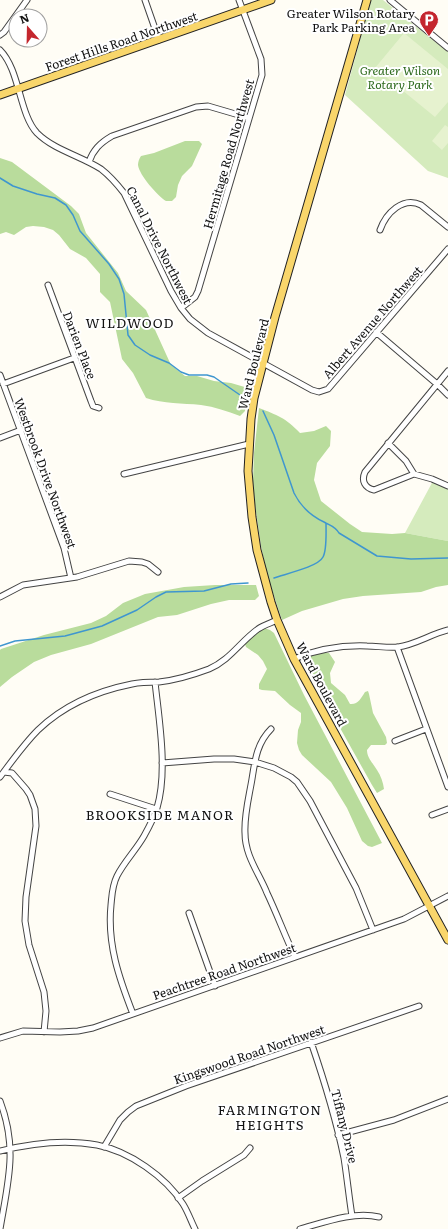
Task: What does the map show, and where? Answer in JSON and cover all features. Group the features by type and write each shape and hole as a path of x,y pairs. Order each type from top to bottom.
{"main road":[{"name":"Forest Hills Road Northwest","path":"0,95 271,0"},
{"name":"Ward Boulevard","path":"367,0 287,276 254,398 249,444 250,497 255,538 261,568 277,620 294,659 448,940"}],"street":[{"path":"0,35 4,32 26,0"},
{"path":"145,0 159,40"},
{"name":"Hermitage Road Northwest","path":"180,308 195,297 198,291 262,75 262,64 259,54 239,0"},
{"path":"390,0 448,48"},
{"name":"Canal Drive Northwest","path":"0,50 8,61 28,115 36,132 51,143 89,162 101,170 116,183 124,193 180,308 190,319 208,333 230,346 263,362"},
{"path":"89,162 96,147 104,140 196,107 208,106 249,118"},
{"path":"380,230 382,223 394,209 407,202 421,205 448,227"},
{"name":"Albert Avenue Northwest","path":"263,362 312,390 319,392 328,389 448,249"},
{"name":"Darien Place","path":"48,285 93,406 99,408"},
{"path":"376,332 448,395"},
{"path":"4,384 74,358"},
{"path":"448,372 388,443 365,472 363,477 364,482 369,489 374,490 414,474 432,479 448,486"},
{"name":"Westbrook Drive Northwest","path":"0,375 64,548 71,578"},
{"path":"0,438 21,430"},
{"path":"388,443 400,454 414,474"},
{"path":"124,474 249,444"},
{"path":"0,597 23,585 71,578 129,561 148,564 158,572"},
{"path":"2,774 38,730 69,707 87,698 115,688 184,677 211,668 231,656 259,628 277,620"},
{"path":"294,659 317,650 332,648 367,646 397,647 408,645 448,630"},
{"path":"397,647 448,787"},
{"path":"133,1014 114,958 110,934 110,914 113,887 122,868 144,836 156,808 159,794 162,763 155,682"},
{"path":"271,729 259,745 244,833 247,850 252,863 266,891 294,957"},
{"path":"396,741 426,729"},
{"path":"162,763 234,759 255,762 274,768 291,777 306,793 356,888 373,930"},
{"path":"2,774 12,773 30,795 35,809 36,826 26,897 25,921 29,945 44,992 46,1011 44,1032"},
{"path":"110,794 156,808"},
{"path":"432,815 448,809"},
{"name":"Peachtree Road Northwest","path":"0,1038 23,1031 78,1031 93,1028 404,919 430,907 448,896"},
{"path":"189,913 215,986"},
{"name":"Kingswood Road Northwest","path":"104,1147 120,1120 136,1106 186,1086 419,1006"},
{"name":"Tiffany Drive","path":"311,1042 338,1134 347,1177 352,1216"},
{"path":"338,1134 394,1120 448,1100"},
{"path":"0,1101 6,1121 11,1148 9,1181 0,1229"},
{"path":"0,1151 11,1148 55,1143 78,1143 104,1147 142,1164 165,1182 178,1198 195,1229"},
{"path":"178,1198 202,1181 244,1156 250,1148"},
{"path":"300,1229 352,1216 372,1215 379,1217"}],"green space":[{"name":"Greater Wilson Rotary Park","path":"371,0 383,0 448,52 448,178 428,171 345,95"},
{"path":"404,33 448,69 448,102 435,117 375,68"},
{"path":"445,125 448,127 448,143 442,150 432,141"},
{"path":"185,141 199,141 202,144 192,166 182,176 178,185 176,197 172,201 166,201 145,179 139,169 139,160 141,156 154,153"},
{"path":"0,158 12,162 71,206 79,214 86,233 118,273 126,291 146,310 171,365 185,376 197,376 248,388 245,411 240,416 221,409 206,406 166,402 146,398 133,373 122,359 110,302 100,292 100,274 86,258 70,249 53,230 44,227 26,227 14,235 6,232 0,234"},
{"path":"259,408 281,418 300,433 314,431 326,426 331,431 330,446 317,463 314,480 321,501 362,532 392,534 405,533 448,541 448,585 421,592 363,596 343,599 302,611 282,620 267,575 255,505 253,481 254,453"},
{"path":"433,481 448,487 448,541 405,533"},
{"path":"256,585 259,596 255,600 229,600 177,615 158,617 91,644 51,655 34,662 0,687 1,649 44,635 91,623 106,616 123,603 145,594 184,587"},
{"path":"264,628 274,633 304,695 382,843 372,847 368,846 362,841 347,808 331,782 302,755 297,743 301,713 275,691 259,689 259,684 267,669 258,655 246,647 245,644"},
{"path":"321,653 329,653 335,662 330,673 331,683 345,695 350,704 357,702 361,699 365,692 368,691 373,713 386,737 387,743 385,745 371,745 367,750 369,758 380,775 383,784 384,789 377,793 302,660"}],"waterway":[{"path":"0,178 13,186 55,198 66,205 73,215 80,231 109,264 119,279 124,294 128,335 135,345 150,355 169,363 181,372 189,375 207,375 214,377 240,395"},
{"path":"263,411 274,435 294,493 310,513 377,556 411,559 448,558"},
{"path":"274,578 301,570 320,561 325,550 326,523"},
{"path":"0,646 15,641 65,636 102,626 137,610 166,592 204,591 231,584 248,583"}],"place":[{"name":"Greater Wilson Rotary Park Parking Area","path":"429,37"}],"district":[{"name":"WILDWOOD","path":"130,322"},
{"name":"BROOKSIDE MANOR","path":"160,814"},
{"name":"FARMINGTON HEIGHTS","path":"270,1116"}]}
